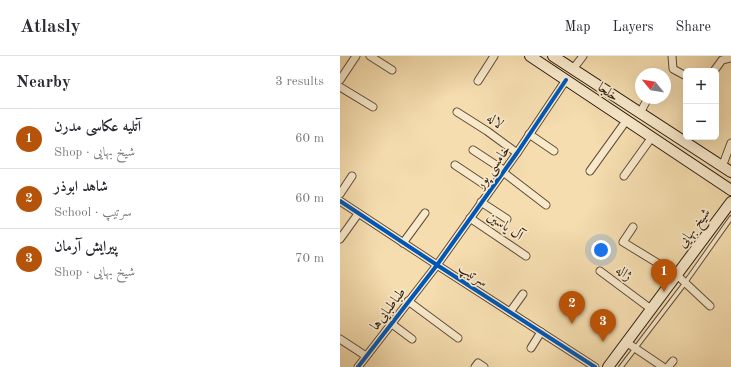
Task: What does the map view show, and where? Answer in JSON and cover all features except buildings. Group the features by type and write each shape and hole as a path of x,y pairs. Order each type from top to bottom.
{"main road":[{"name":"خلجا","path":"532,56 626,121 731,190"},
{"name":"خلجا","path":"553,56 727,170"},
{"path":"686,159 693,148"},
{"name":"شیخ بهایی","path":"608,367 731,202"}],"street":[{"path":"340,80 356,56"},
{"path":"370,56 392,70"},
{"path":"478,81 494,56"},
{"path":"573,69 583,56"},
{"path":"672,56 673,69 683,74"},
{"path":"716,68 722,60 731,58"},
{"name":"خامسی پور","path":"436,265 517,153 566,80"},
{"path":"340,87 373,107"},
{"path":"640,113 645,104"},
{"name":"لاله","path":"457,112 487,131 517,153"},
{"path":"590,171 626,121"},
{"path":"529,134 554,151"},
{"path":"624,176 652,137"},
{"path":"727,170 731,143"},
{"path":"473,150 502,169 503,172 546,205"},
{"path":"455,165 491,189"},
{"path":"340,194 352,176"},
{"path":"481,202 507,219"},
{"name":"سرتیپ","path":"341,204 595,367"},
{"path":"403,243 425,213"},
{"path":"340,240 358,214"},
{"name":"آل یاسین","path":"470,218 526,256"},
{"path":"633,227 623,242 677,275 710,306"},
{"name":"طباطبایی‌ها","path":"361,366 366,356 436,265"},
{"name":"ژاله","path":"600,272 651,309"},
{"path":"510,312 523,294"},
{"path":"408,301 458,338"},
{"path":"392,324 412,339"},
{"path":"530,348 541,332"},
{"path":"340,338 366,356"},
{"path":"626,342 664,367"},
{"path":"475,367 478,363 484,367"}],"lane":[{"name":"شیخ بهایی","path":"621,367 685,283 731,218"}],"cycle path":[{"path":"358,367 437,265 517,153 566,80"},
{"path":"340,201 595,367"}],"place":[{"name":"آتلیه عکاسی مدرن","path":"664,292"},
{"name":"شاهد ابوذر","path":"572,324"},
{"name":"پیرایش آرمان","path":"603,342"}]}
